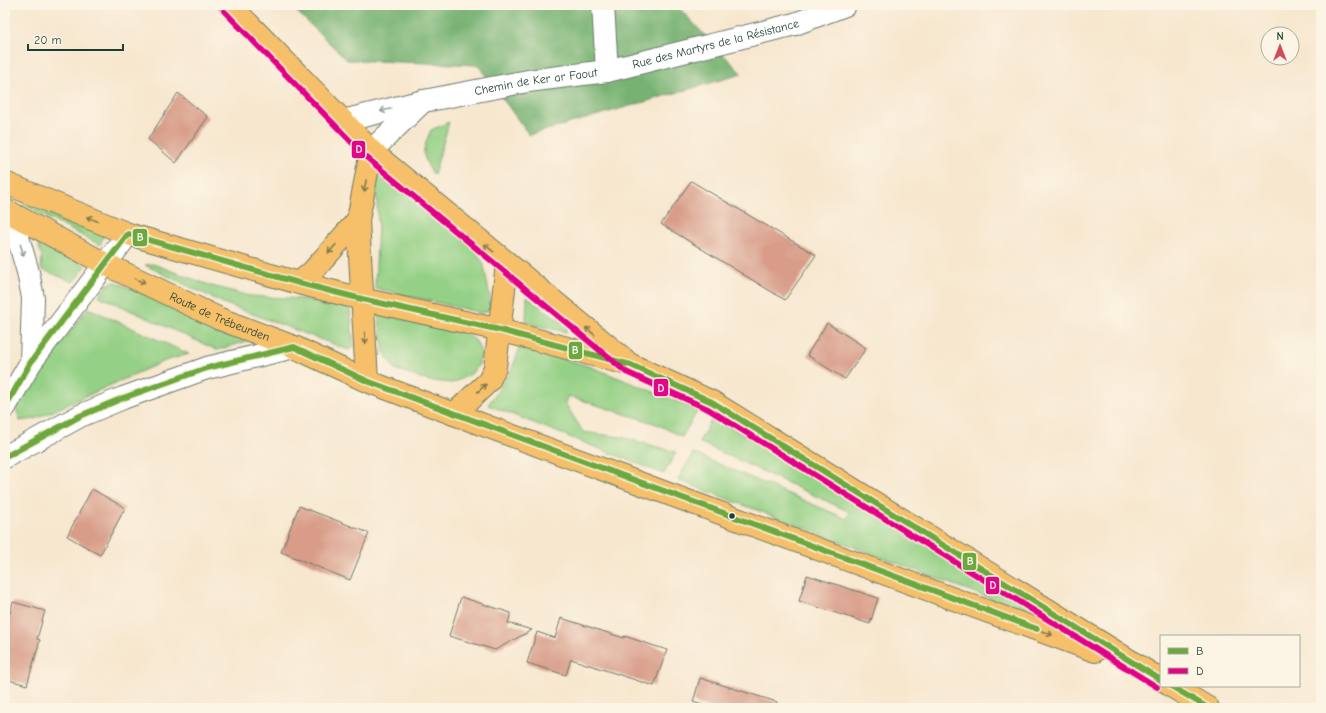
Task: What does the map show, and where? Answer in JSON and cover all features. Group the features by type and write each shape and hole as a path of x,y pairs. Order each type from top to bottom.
{"main road":[{"path":"230,5 371,151 631,365"},
{"path":"367,381 358,220 371,151"},
{"name":"Route de Trébeurden","path":"5,183 128,234 299,283 362,299 500,330 631,365 712,402 1160,679"},
{"name":"Route de Trébeurden","path":"8,211 105,264 220,319 294,347 367,381 1140,667"},
{"path":"299,283 313,271 358,220"},
{"path":"454,414 489,381 495,368 507,263"},
{"path":"1173,687 1208,708"}],"street":[{"name":"Chemin de Ker ar Faout","path":"343,121 424,101 528,80 607,71 603,5"},
{"name":"Rue des Martyrs de la Résistance","path":"607,71 795,24 844,5"},
{"path":"371,151 424,101"},
{"path":"8,211 28,272 33,298 32,362"},
{"path":"5,407 32,362 128,234"},
{"path":"5,457 80,416 123,398 207,368 294,347"}],"green space":[{"path":"290,5 676,5 742,74 529,135 478,65 347,60"},
{"path":"449,122 434,175 426,162 424,148 431,130"},
{"path":"375,163 474,248 484,265 491,303 489,310 482,313 375,288 378,224"},
{"path":"26,200 105,233 100,245 23,205"},
{"path":"36,240 86,266 73,282 41,269 42,256"},
{"path":"153,264 212,286 250,296 303,299 343,304 350,310 354,347 349,350 223,303 145,265"},
{"path":"116,282 251,340 217,350 99,296 108,284"},
{"path":"527,297 568,326 566,332 526,323"},
{"path":"88,308 189,354 162,362 35,419 20,421 15,405"},
{"path":"378,314 464,332 476,341 481,352 479,364 471,374 453,383 429,381 395,369 384,353"},
{"path":"520,347 589,366 698,410 682,437 657,424 568,396 565,403 583,432 621,437 676,452 664,474 488,405 511,371"},
{"path":"713,417 867,506 1033,605 1031,614 678,480 693,453 847,519 850,512 699,442"}],"building":[{"path":"178,93 208,117 176,163 148,139"},
{"path":"691,181 816,255 785,300 661,224"},
{"path":"827,323 866,348 845,379 807,355"},
{"path":"92,489 125,508 100,555 67,536"},
{"path":"299,506 369,533 350,580 281,552"},
{"path":"807,575 878,598 870,624 799,601"},
{"path":"461,597 511,613 508,623 532,630 495,650 449,636"},
{"path":"13,602 45,611 37,639 40,640 27,685 5,679 5,631"},
{"path":"561,618 667,650 654,686 571,659 566,675 527,663 537,632 555,638"},
{"path":"700,678 777,702 776,708 711,708 693,702"}],"transit line":[{"name":"D","path":"224,11 366,157 626,372 708,409 1157,687"},
{"name":"B","path":"5,407 31,362 128,234 299,283 362,299 500,330 631,365 712,402 1160,679"},
{"name":"B","path":"5,457 80,416 123,398 207,368 294,347 367,381 1037,629"},
{"name":"B","path":"1173,687 1208,708"}]}
